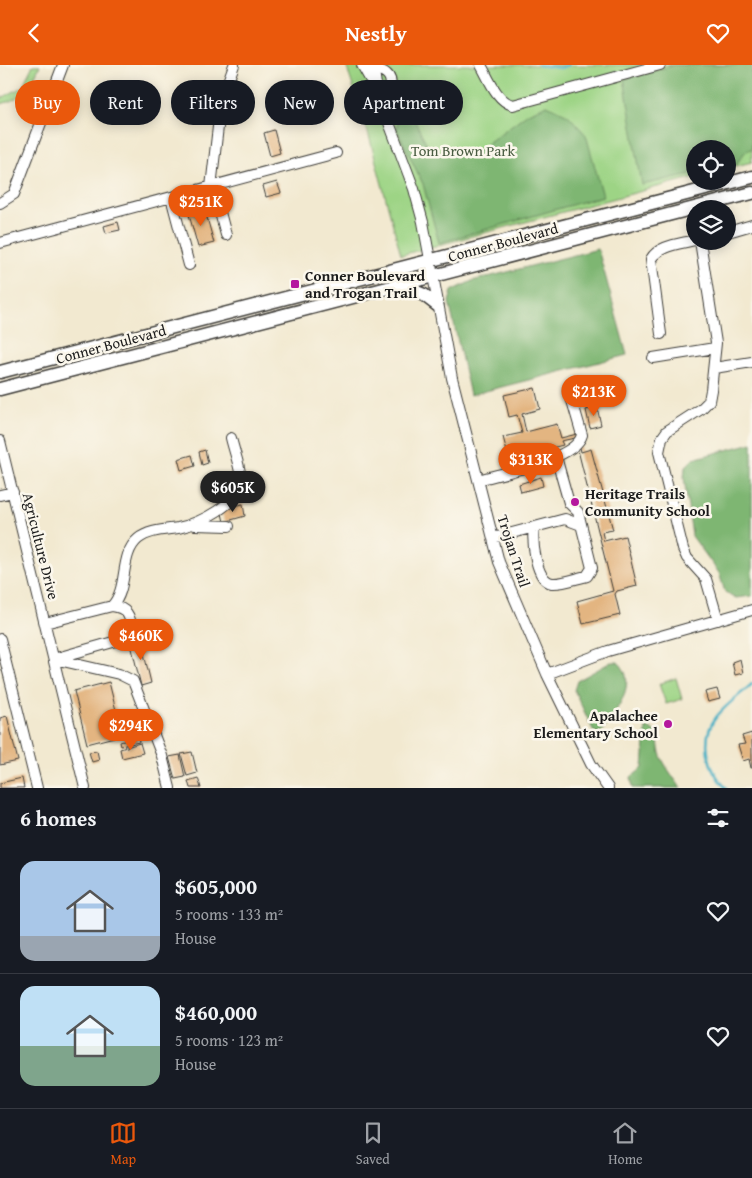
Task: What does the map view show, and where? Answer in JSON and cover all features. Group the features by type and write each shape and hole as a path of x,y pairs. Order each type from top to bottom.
{"main road":[{"name":"Conner Boulevard","path":"0,371 752,177"},
{"name":"Conner Boulevard","path":"0,389 752,193"},
{"path":"400,285 424,295 437,305"}],"street":[{"path":"0,203 14,194 63,65"},
{"path":"226,235 212,186 221,101 230,70 234,65"},
{"path":"362,65 371,80"},
{"path":"481,65 501,98 507,104 512,105 660,65"},
{"path":"374,66 376,80"},
{"path":"374,66 384,71 391,80"},
{"name":"Trojan Trail","path":"390,125 414,189 423,222 452,378 499,562 547,674 591,764 608,788"},
{"path":"0,243 336,153"},
{"path":"172,197 189,265"},
{"path":"736,230 752,225"},
{"path":"661,334 651,259 657,252 686,242"},
{"path":"701,250 715,348 709,401 694,415 667,431 662,437 659,452 683,549 687,557 706,579 718,620"},
{"path":"653,358 715,348"},
{"path":"714,367 752,362"},
{"path":"478,479 556,457 575,447 582,435 570,390"},
{"path":"193,525 236,496 241,479 231,438"},
{"name":"Agriculture Drive","path":"0,441 85,788"},
{"path":"534,527 533,545 541,576 551,583 556,583 587,576 591,572 592,568 578,512 569,503 556,457"},
{"path":"0,495 13,492"},
{"path":"565,519 569,503"},
{"path":"493,538 565,519 581,525"},
{"path":"112,605 120,593 130,551 137,540 154,532 193,525 229,526"},
{"path":"45,623 112,605 120,607 128,613 132,630 127,638 54,659"},
{"path":"547,674 608,651 752,611"},
{"path":"0,639 36,788"},
{"path":"54,659 119,674 133,681 162,756 170,788"}],"green space":[{"path":"33,65 40,65 32,80 26,80"},
{"name":"Tom Brown Park","path":"346,65 752,65 752,162 736,166 736,140 686,140 686,179 401,255 365,125 463,125 463,80 351,80"},
{"path":"675,65 752,65 752,148 745,152 736,163 736,140 686,140 686,175 642,185 624,79"},
{"path":"15,91 14,99 0,104 0,99"},
{"path":"547,105 568,115 586,135 603,196 439,243 423,184 397,130 397,125 417,125 431,152 477,151 528,113"},
{"path":"598,249 627,355 470,395 449,302 452,291 472,281"},
{"path":"752,443 752,596 736,598 725,592 719,573 692,536 684,478 685,467 693,459"},
{"path":"611,662 618,662 624,670 627,679 626,688 613,716 601,732 597,733 594,732 574,690 577,681"},
{"path":"676,678 682,699 666,704 659,684"},
{"path":"646,728 650,728 656,733 661,757 681,788 633,788 631,777 643,768"}],"building":[{"path":"274,130 280,153 270,156 264,133"},
{"path":"277,182 281,193 266,197 263,186"},
{"path":"204,207 214,243 198,247 188,211"},
{"path":"118,222 120,230 106,233 104,226"},
{"path":"535,388 540,409 522,414 526,432 557,424 561,438 577,434 581,452 591,449 613,530 602,532 604,541 625,536 637,586 617,591 615,594 620,615 583,624 577,601 613,591 575,438 561,441 563,445 509,459 503,437 522,433 517,415 509,417 504,395"},
{"path":"597,407 601,425 590,428 586,410"},
{"path":"205,450 208,463 202,465 199,452"},
{"path":"192,455 195,466 181,470 178,459"},
{"path":"541,477 543,486 521,492 519,484"},
{"path":"243,504 245,516 224,522 221,509"},
{"path":"140,637 151,683 141,686 130,640"},
{"path":"740,659 743,673 735,675 732,662"},
{"path":"109,682 122,735 87,744 74,691"},
{"path":"717,689 720,699 708,702 705,692"},
{"path":"7,716 18,761 0,765 0,718"},
{"path":"752,733 751,768 749,759 743,761 738,745 745,744 742,736"},
{"path":"138,737 139,742 121,746 120,742"},
{"path":"140,743 143,753 122,758 120,749"},
{"path":"97,751 99,760 92,762 89,752"},
{"path":"192,752 197,773 187,776 181,754"},
{"path":"180,755 185,777 175,779 169,757"},
{"path":"22,778 24,788 0,788 0,783"},
{"path":"198,778 201,788 190,788 188,781"}],"waterway":[{"path":"538,65 560,68 569,65"},
{"path":"726,788 710,763 707,744 708,734 717,716 752,684"}],"place":[{"name":"Conner Boulevard and Trogan Trail","path":"295,284"},
{"name":"Heritage Trails Community School","path":"575,502"},
{"name":"Apalachee Elementary School","path":"668,724"}]}
